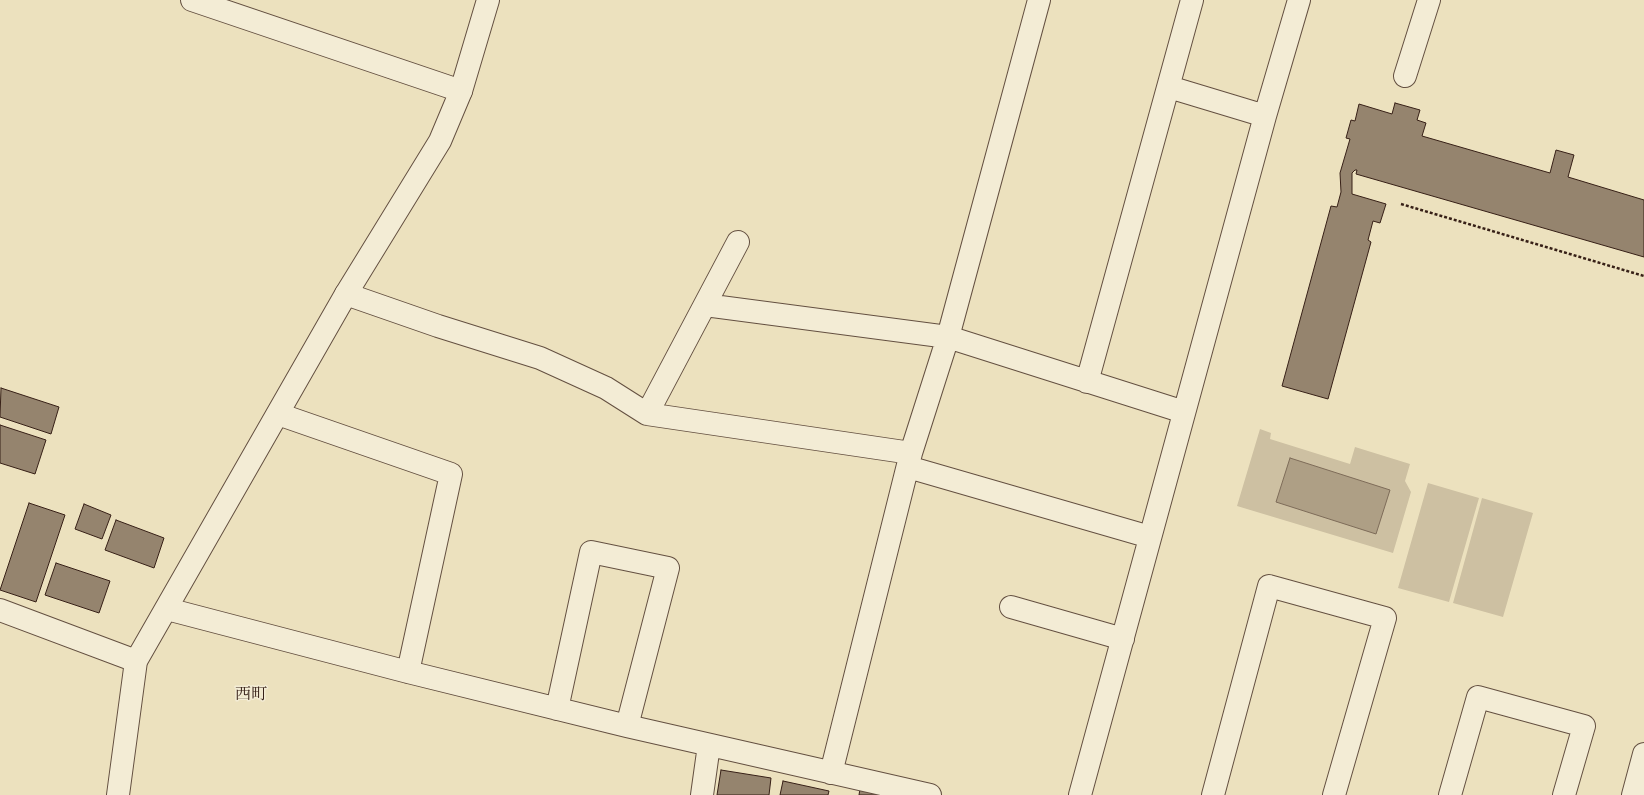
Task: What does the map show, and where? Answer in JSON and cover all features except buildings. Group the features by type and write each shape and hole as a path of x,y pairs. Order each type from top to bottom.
{"street":[{"path":"192,0 461,91"},
{"path":"118,795 136,661 346,294 440,141 461,91 488,0"},
{"path":"842,782 909,460 948,337 1039,0"},
{"path":"1087,382 1192,0"},
{"path":"1080,795 1265,116 1299,0"},
{"path":"1405,76 1429,0"},
{"path":"1169,87 1265,116"},
{"path":"647,414 738,242"},
{"path":"346,294 438,326 540,358 606,388 647,414 909,460 1150,537"},
{"path":"705,305 948,337 1184,412"},
{"path":"278,414 451,474 408,672"},
{"path":"557,709 591,552 668,568 627,726"},
{"path":"1213,795 1269,586 1385,618 1334,795"},
{"path":"1011,607 1123,639"},
{"path":"167,608 408,672 709,745 842,782 930,795"},
{"path":"0,610 136,661"},
{"path":"1450,795 1478,697 1584,726 1564,795"},
{"path":"702,795 709,745"},
{"path":"1633,795 1644,754"}],"path":[{"path":"1401,204 1644,276"}],"shaded area":[{"path":"1260,429 1271,433 1270,439 1350,464 1355,447 1410,464 1405,481 1411,492 1393,553 1237,506"},
{"path":"1290,458 1390,490 1376,534 1276,502"},
{"path":"1428,483 1479,498 1449,602 1398,588"},
{"path":"1482,498 1533,513 1503,617 1453,603"}],"district":[{"name":"西町","path":"251,695"}]}
